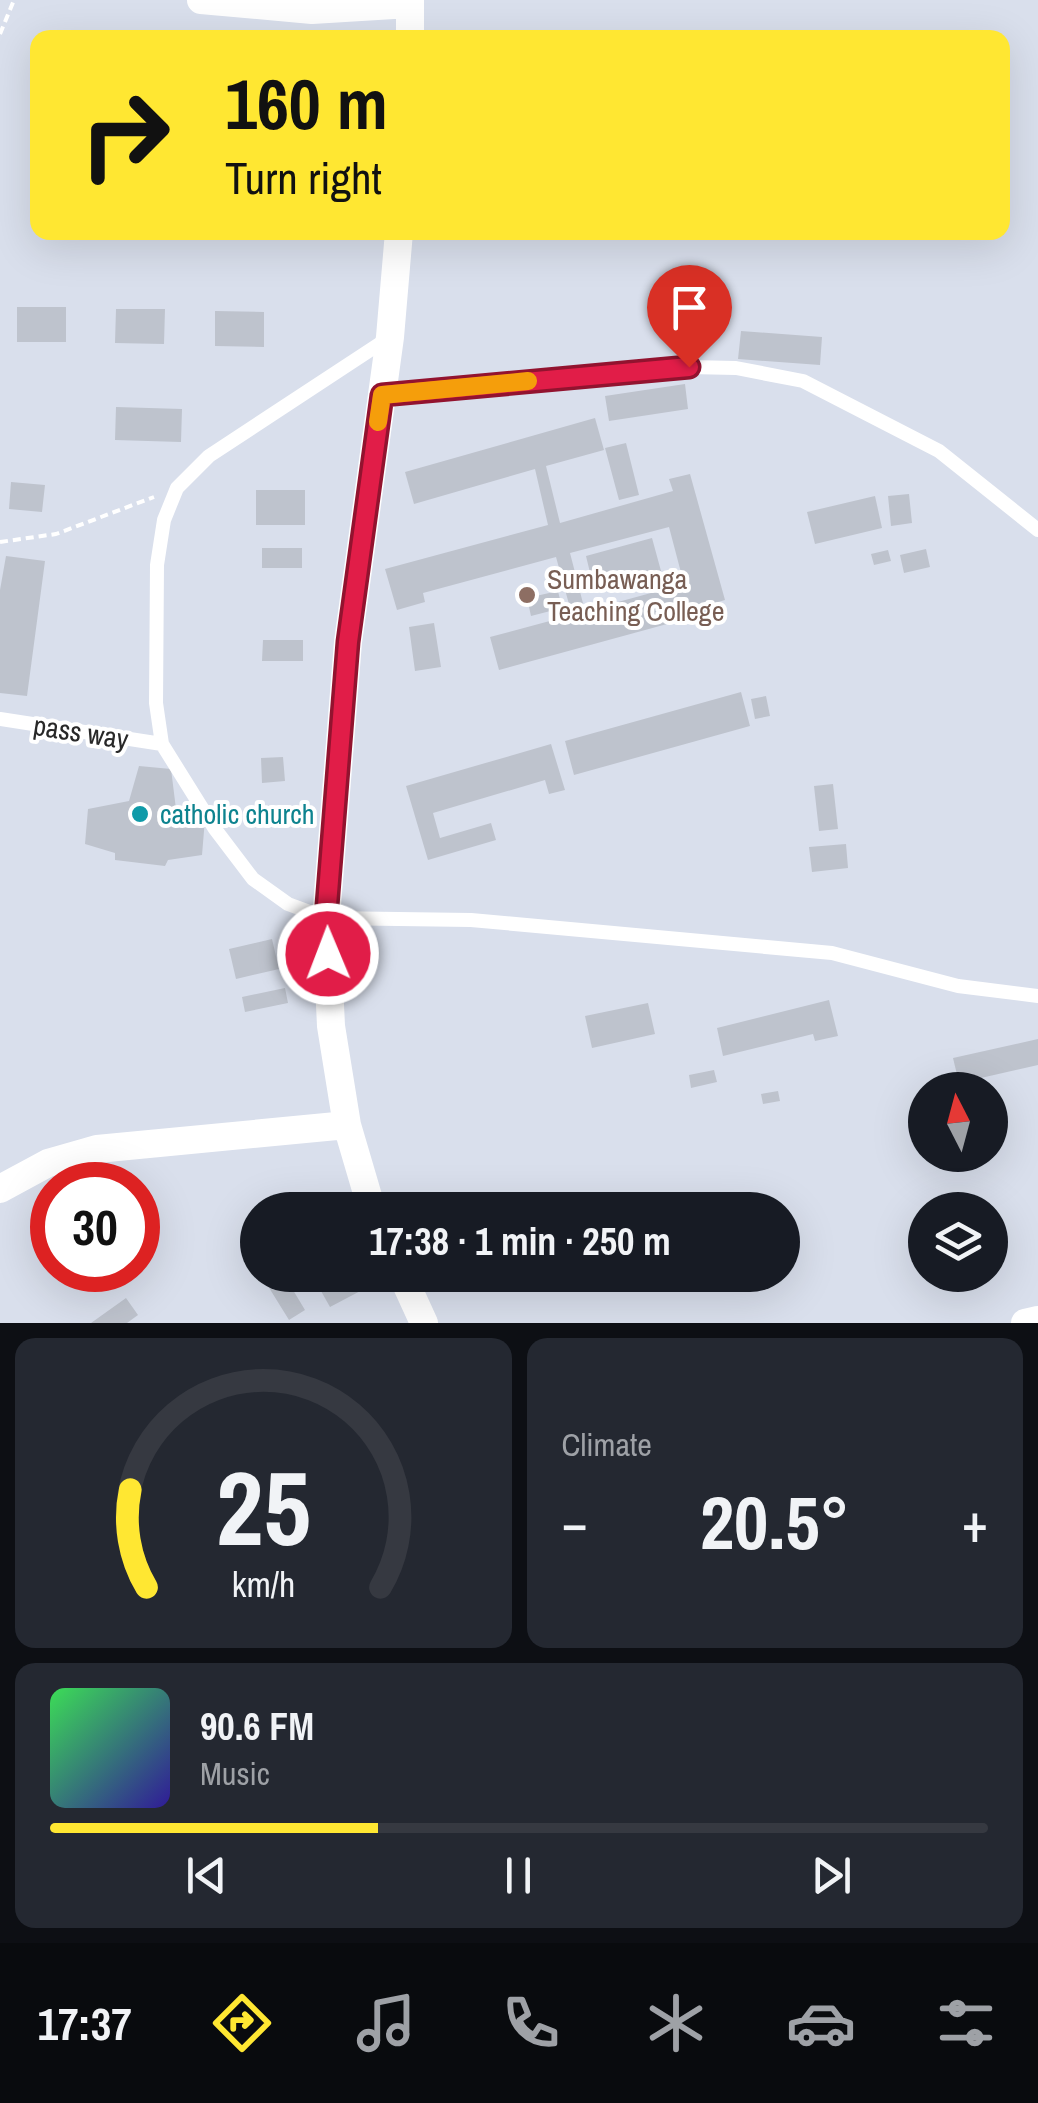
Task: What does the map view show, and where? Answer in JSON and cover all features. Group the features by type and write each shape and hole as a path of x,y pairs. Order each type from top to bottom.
{"street":[{"path":"201,0 312,10 410,2 410,30"},
{"path":"367,1192 348,1124 331,1026 326,918 348,642 390,337 398,240"},
{"path":"0,1189 48,1163 97,1149 348,1124"},
{"path":"410,1292 424,1323"},
{"path":"1025,1323 1038,1320"}],"lane":[{"path":"390,337 209,456 177,488 164,520 157,565 156,703 162,744 215,828 253,879 288,904 326,918 471,920 832,952 958,986 1038,996"},
{"path":"382,395 689,367 736,368 803,381 939,451 1038,530"},
{"name":"pass way","path":"0,719 162,744"}],"path":[{"path":"0,34 14,0"},
{"path":"0,542 56,534 177,488"}],"building":[{"path":"17,307 66,307 66,342 17,342"},
{"path":"116,309 165,309 164,344 115,343"},
{"path":"215,311 264,312 264,347 215,346"},
{"path":"741,331 822,337 820,365 738,359"},
{"path":"685,384 688,409 609,421 605,396"},
{"path":"116,407 182,409 181,442 115,440"},
{"path":"595,418 604,450 546,466 560,523 673,491 669,479 690,474 725,600 687,611 689,618 499,670 490,637 572,615 556,557 423,593 425,602 397,610 385,569 548,525 535,469 414,504 405,472","holes":["669,527 684,584 585,611 570,553"]},
{"path":"626,443 639,495 619,500 605,448"},
{"path":"11,482 45,485 42,512 9,509"},
{"path":"256,490 305,490 305,525 256,525"},
{"path":"909,494 912,523 891,526 888,496"},
{"path":"875,496 882,528 815,544 807,512"},
{"path":"652,538 661,571 594,589 586,556"},
{"path":"262,548 302,548 302,568 262,568"},
{"path":"926,549 930,567 904,573 900,555"},
{"path":"888,550 891,561 874,565 871,554"},
{"path":"6,556 45,561 27,696 0,693 0,590"},
{"path":"558,591 562,608 531,616 527,598"},
{"path":"434,623 441,667 415,671 409,627"},
{"path":"263,640 303,640 303,661 262,661"},
{"path":"741,692 750,726 574,775 565,741"},
{"path":"766,696 770,716 755,719 751,699"},
{"path":"551,744 565,790 549,794 545,780 433,813 440,838 491,823 496,840 428,860 406,786"},
{"path":"283,757 285,781 262,783 261,758"},
{"name":"catholic church","path":"139,766 171,769 176,809 205,819 202,855 168,860 165,866 115,860 115,853 85,844 88,809 129,801"},
{"path":"833,784 838,829 819,831 814,786"},
{"path":"846,844 848,868 812,872 809,847"},
{"path":"272,939 279,969 236,979 229,949"},
{"path":"285,988 288,1003 245,1012 242,997"},
{"path":"829,1000 838,1036 815,1041 813,1034 723,1056 717,1028"},
{"path":"648,1003 655,1034 592,1048 585,1016"},
{"path":"1038,1039 1038,1065 1007,1072 956,1072 953,1058"},
{"path":"714,1070 717,1082 691,1088 689,1075"},
{"path":"778,1091 780,1101 763,1104 761,1094"},
{"path":"272,1292 294,1292 305,1310 289,1320"},
{"path":"322,1292 358,1292 330,1307"},
{"path":"126,1298 138,1315 127,1323 91,1323"}],"slow traffic":[{"path":"378,422 382,395 528,381"}],"place":[{"name":"Sumbawanga Teaching College","path":"527,595"},
{"name":"catholic church","path":"140,814"}],"route":[{"path":"328,954 326,918 348,642 382,395 689,367"}]}
